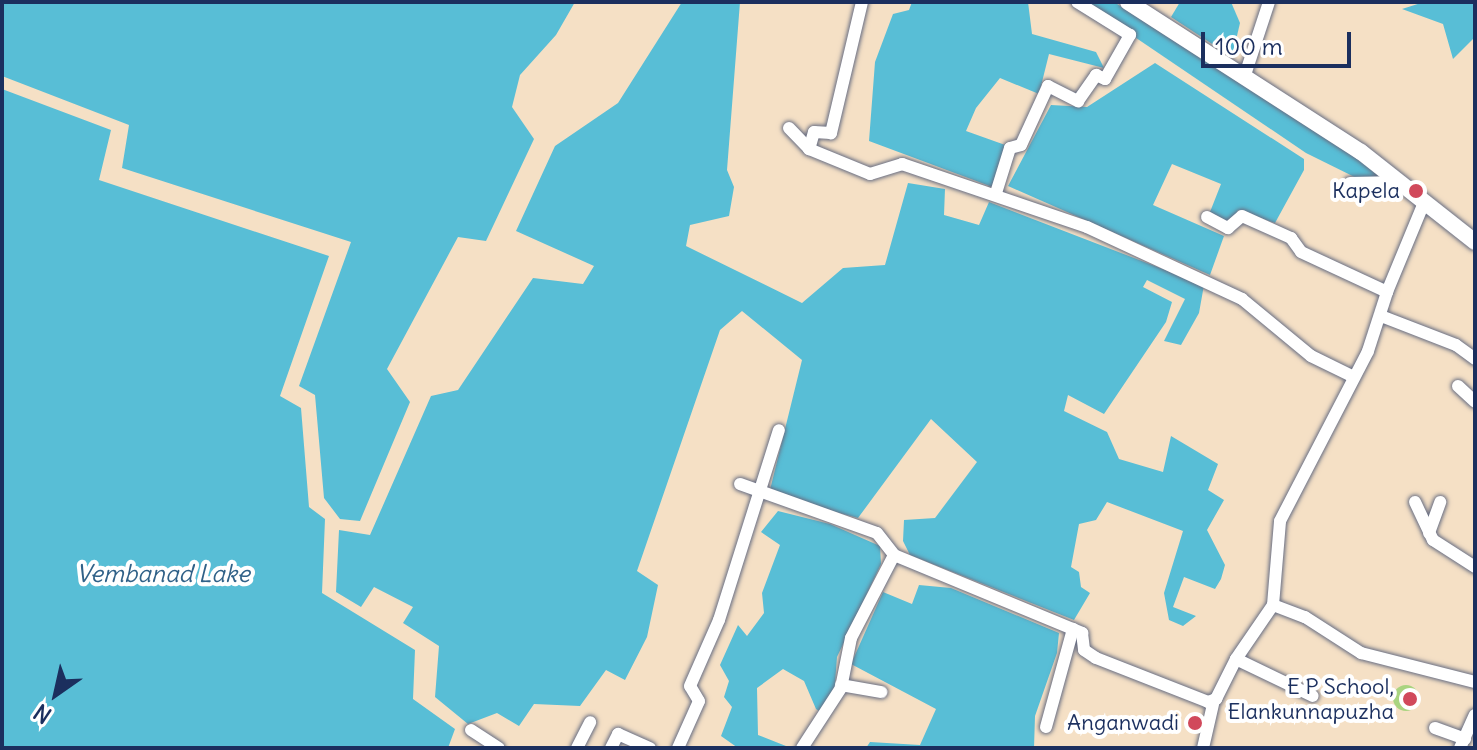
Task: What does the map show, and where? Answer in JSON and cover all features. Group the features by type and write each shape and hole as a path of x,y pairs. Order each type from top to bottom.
{"street":[{"path":"809,149 814,132 831,133 862,2"},
{"path":"996,193 1010,148 1021,145 1048,86 1078,101 1096,75 1105,79 1130,35 1077,2"},
{"path":"1128,2 1401,182 1423,205 1475,242"},
{"path":"1244,78 1269,2"},
{"path":"789,128 809,149 870,174 902,164 996,193 1087,227 1242,299 1311,356 1354,377"},
{"path":"1350,183 1401,182"},
{"path":"1203,748 1214,700 1236,659 1273,605 1280,521 1354,377 1423,205"},
{"path":"1207,217 1228,228 1242,216 1291,238 1301,252 1387,292"},
{"path":"1381,316 1456,345 1475,359"},
{"path":"1458,386 1475,402"},
{"path":"678,748 699,701 690,686 719,620 763,492 779,430"},
{"path":"740,484 877,533 894,555 1082,633 1084,650 1096,658 1214,700"},
{"path":"1415,502 1429,533 1475,567"},
{"path":"1429,533 1440,502"},
{"path":"802,748 841,685 851,638 894,555"},
{"path":"1273,605 1305,617 1361,653 1475,682"},
{"path":"1046,727 1073,629"},
{"path":"1236,659 1313,696"},
{"path":"841,685 881,692"},
{"path":"1435,728 1462,744 1475,715"},
{"path":"577,748 590,722"},
{"path":"471,730 499,748"},
{"path":"611,748 618,734 650,748"}],"green space":[{"name":"E P School, Elankunnapuzha","path":"1406,685 1415,689 1419,698 1415,707 1406,711 1397,707 1393,698 1397,689"}],"water":[{"path":"2,2 575,2 556,35 520,75 512,107 534,139 486,241 458,237 387,369 410,402 360,521 340,519 324,498 315,395 299,386 351,242 122,168 129,125 2,76"},
{"path":"682,2 740,2 727,170 734,187 729,216 690,225 686,246 802,303 843,268 885,265 908,183 945,189 944,215 979,225 989,202 1204,285 1199,313 1181,345 1164,341 1185,299 1147,280 1143,287 1172,302 1166,322 1104,414 1068,395 1064,411 1107,432 1119,459 1163,472 1171,436 1218,464 1208,490 1224,500 1207,530 1225,565 1221,579 1215,589 1184,577 1173,607 1196,616 1183,626 1169,620 1164,593 1183,531 1107,502 1096,520 1079,524 1071,567 1079,572 1081,587 1090,593 1074,620 910,555 903,541 904,520 935,518 977,462 931,419 858,518 769,494 802,360 742,311 720,330 637,571 658,585 647,637 625,680 606,670 580,706 534,704 519,726 497,713 468,724 435,697 439,646 403,623 413,607 374,587 361,607 336,592 339,530 370,535 431,396 458,390 533,278 583,284 594,266 516,231 555,146 618,103"},
{"path":"912,2 1028,2 1032,34 1096,52 1104,68 1049,54 1039,94 1000,78 976,108 966,131 1008,146 995,188 869,141 875,62 893,14 909,10"},
{"path":"1083,2 1114,2 1363,161 1398,192 1393,196 1306,153"},
{"path":"1180,2 1231,2 1240,23 1232,57 1171,17"},
{"path":"1424,2 1475,2 1475,37 1453,59 1443,24 1402,9"},
{"path":"1155,63 1304,159 1304,170 1275,223 1238,210 1231,225 1210,212 1221,184 1172,164 1153,205 1224,236 1210,275 1008,186 1051,105 1087,107"},
{"name":"Vembanad Lake","path":"2,89 111,130 99,180 329,256 280,396 301,408 309,507 325,519 322,593 415,650 413,699 455,729 448,748 2,748"},
{"path":"778,511 830,524 880,546 881,564 837,657 834,697 824,714 816,709 804,681 783,669 757,688 758,735 791,748 738,748 721,736 732,707 724,697 729,681 720,665 738,625 747,636 764,613 762,593 780,545 761,532"},
{"path":"919,585 951,588 1059,633 1057,653 1035,716 1034,748 866,748 870,742 920,745 936,709 851,664 883,592 912,604"}],"place":[{"name":"Kapela","path":"1416,191"},
{"name":"E P School, Elankunnapuzha","path":"1410,699"},
{"name":"Anganwadi","path":"1195,723"}]}
